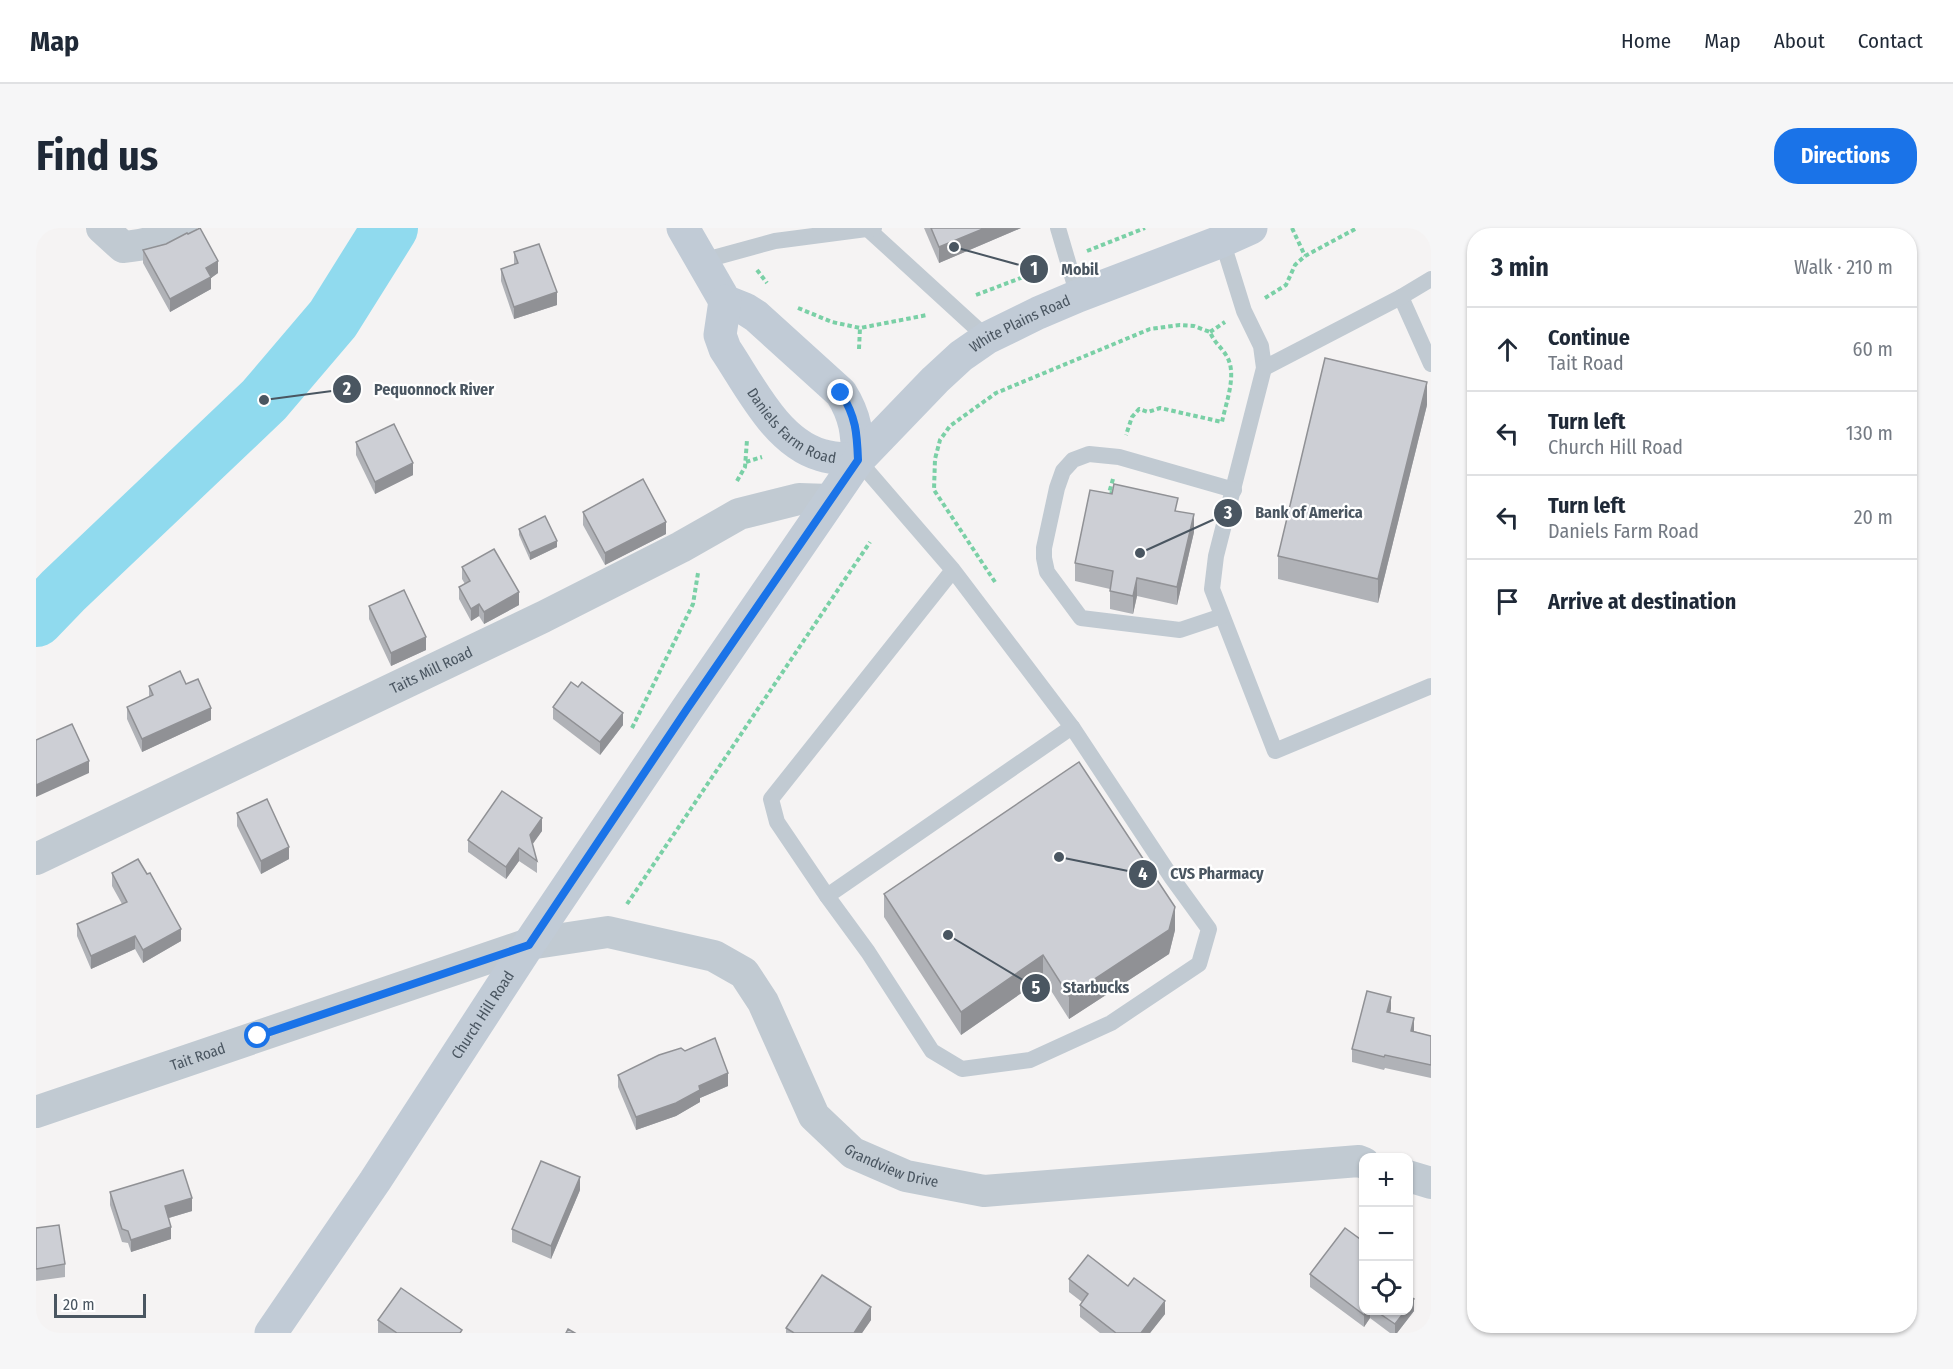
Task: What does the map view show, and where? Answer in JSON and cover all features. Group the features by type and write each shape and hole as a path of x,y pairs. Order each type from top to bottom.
{"main road":[{"path":"683,228 725,301"},
{"name":"White Plains Road","path":"858,460 935,380 987,338 1038,313 1230,232"},
{"name":"Daniels Farm Road","path":"725,301 756,316 841,393 851,409 857,431 858,460 823,456 808,451 792,441 777,427 724,349 720,335 720,323 725,301"},
{"name":"Church Hill Road","path":"271,1333 375,1181 693,699 858,460"}],"street":[{"path":"102,228 123,247 140,246 159,241 180,228"},
{"name":"Taits Mill Road","path":"36,859 543,617 681,547 739,514 799,499 830,500"},
{"name":"Grandview Drive","path":"529,945 608,932 714,956 744,973 763,1002 814,1116 853,1153 906,1176 984,1191 1359,1161"},
{"name":"Tait Road","path":"36,1112 529,945"},
{"path":"1413,1178 1431,1183"}],"lane":[{"path":"1058,228 1078,296"},
{"path":"702,261 775,241 872,229 987,338"},
{"path":"1230,232 1244,311 1261,346 1264,368 1216,556 1212,589 1275,751 1431,686"},
{"path":"1264,368 1431,279"},
{"path":"1401,297 1431,364"},
{"path":"1222,616 1180,630 1081,618 1047,572 1044,548 1063,471 1067,465 1082,455 1098,454 1119,457 1234,490"},
{"path":"858,460 953,570 1072,727 1172,878 1209,929 1199,964 1112,1023 1030,1060 962,1069 932,1051 868,952 777,822 771,799 953,570"},
{"path":"827,896 1072,727"}],"path":[{"path":"1292,228 1305,256"},
{"path":"1286,285 1295,265 1305,256 1357,228"},
{"path":"859,349 860,328"},
{"path":"734,486 746,462 746,436"},
{"path":"746,462 762,457"},
{"path":"608,932 870,542"},
{"path":"631,730 693,604 700,566"}],"building":[{"path":"200,228 218,261 206,268 211,277 170,299 143,250 166,244"},
{"path":"931,228 985,228 939,247"},
{"path":"539,244 557,292 514,307 501,269 518,263 514,252"},
{"path":"1325,358 1427,382 1378,579 1278,556"},
{"path":"394,424 413,463 375,482 356,442"},
{"path":"643,479 666,522 605,553 583,512"},
{"path":"1114,484 1178,498 1175,511 1194,514 1177,587 1137,578 1133,596 1110,591 1113,571 1075,563 1090,490 1112,494"},
{"path":"545,516 557,541 530,553 519,529"},
{"path":"494,549 519,592 484,612 479,604 471,609 459,587 470,581 462,567"},
{"path":"404,590 426,637 391,653 369,606"},
{"path":"180,671 186,684 198,679 211,708 142,739 127,707 153,695 149,686"},
{"path":"571,682 578,687 582,682 623,713 600,742 553,707"},
{"path":"72,724 89,761 36,785 36,740"},
{"path":"1079,762 1175,907 1169,930 1069,996 1043,955 961,1012 884,894"},
{"path":"502,791 542,818 530,835 537,861 519,848 506,867 468,840"},
{"path":"267,799 289,847 261,861 237,813"},
{"path":"138,859 147,874 150,873 181,929 143,950 135,936 91,956 77,924 127,902 112,873"},
{"path":"1367,991 1391,997 1387,1012 1414,1018 1411,1031 1431,1036 1431,1065 1352,1049"},
{"path":"715,1038 728,1073 699,1086 700,1090 676,1103 636,1117 618,1075 659,1055 681,1048 685,1051"},
{"path":"541,1161 580,1177 551,1246 512,1229"},
{"path":"183,1170 192,1198 165,1206 171,1227 131,1240 128,1231 122,1229 110,1192"},
{"path":"59,1225 65,1264 36,1269 36,1228"},
{"path":"1345,1228 1359,1238 1359,1311 1310,1274"},
{"path":"1088,1255 1128,1286 1134,1278 1165,1301 1141,1333 1116,1333 1080,1305 1088,1294 1069,1279"},
{"path":"822,1275 871,1307 854,1333 794,1333 786,1328"},
{"path":"401,1288 462,1330 460,1333 397,1333 378,1320"},
{"path":"1382,1315 1402,1315 1395,1324"}],"waterway":[{"path":"36,619 264,400 333,319 390,228"}],"place":[{"name":"Mobil","path":"954,247"},
{"name":"Pequonnock River","path":"264,400"},
{"name":"Bank of America","path":"1140,553"},
{"name":"CVS Pharmacy","path":"1059,857"},
{"name":"Starbucks","path":"948,935"}],"route":[{"path":"258,1036 529,945 858,460 857,431 851,409 841,393"}]}
